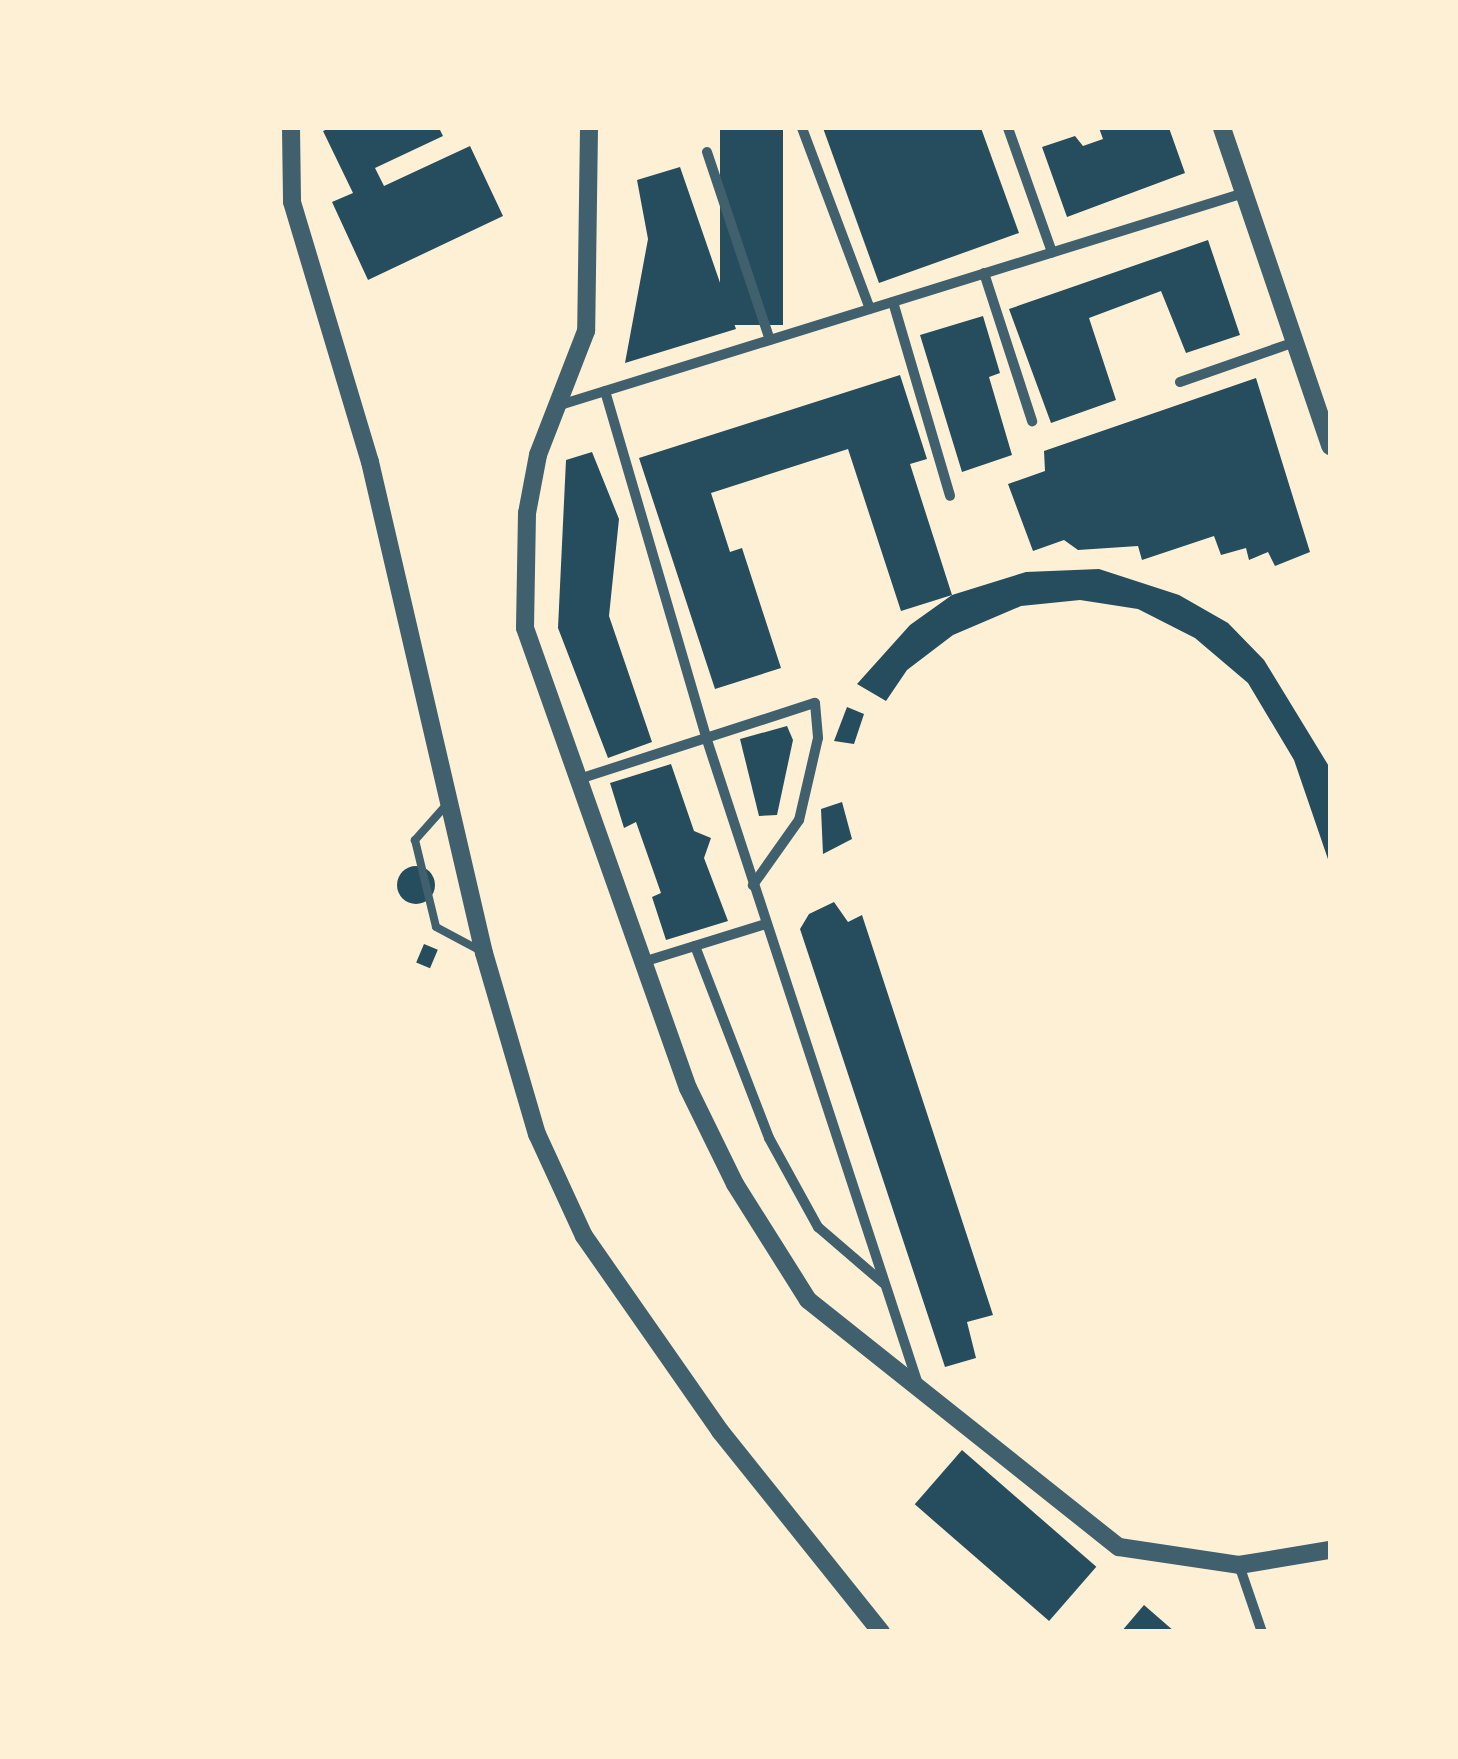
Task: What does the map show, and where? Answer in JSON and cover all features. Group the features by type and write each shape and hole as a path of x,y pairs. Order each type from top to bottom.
{"street":[{"path":"291,128 292,202 370,462 484,953 537,1134 584,1236 720,1431 880,1632"},
{"path":"588,128 586,331 538,455 528,513 525,628 575,780 688,1088 727,1168 808,1300 1118,1547 1239,1564 1330,1550"},
{"path":"802,128 870,309"},
{"path":"1008,128 1052,252"},
{"path":"1222,128 1330,446"},
{"path":"706,152 770,340"},
{"path":"560,405 1244,192"},
{"path":"984,273 1032,421"},
{"path":"893,302 950,496"},
{"path":"1180,382 1295,342"},
{"path":"606,391 706,737 919,1386"},
{"path":"575,780 815,704 818,738 800,820 753,885"},
{"path":"642,963 766,924"},
{"path":"695,946 768,1138 818,1227 886,1285"},
{"path":"1239,1564 1262,1632"}],"lane":[{"path":"448,802 415,840 436,927 484,953"}],"building":[{"path":"439,128 443,136 375,168 384,186 470,146 503,216 368,280 332,202 353,193 323,131"},
{"path":"720,128 783,128 783,325 720,325"},
{"path":"823,128 981,128 1019,233 879,283"},
{"path":"1099,128 1169,128 1185,173 1067,217 1042,147 1075,136 1083,146 1103,139"},
{"path":"680,167 736,329 625,363 648,239 637,180"},
{"path":"1208,240 1240,335 1186,353 1161,291 1089,318 1116,400 1051,423 1009,309"},
{"path":"983,316 1000,373 989,377 1012,455 962,472 920,335"},
{"path":"900,375 927,459 910,464 952,595 901,611 848,449 711,493 730,552 742,548 781,668 715,689 639,458"},
{"path":"1256,378 1310,552 1275,566 1268,552 1249,560 1246,548 1221,555 1214,536 1142,560 1138,546 1078,550 1064,540 1033,551 1008,484 1045,471 1044,451"},
{"path":"592,452 619,519 609,616 652,742 608,758 558,628 566,460"},
{"path":"1099,569 1179,595 1228,623 1264,660 1330,768 1330,865 1294,760 1248,683 1195,638 1138,609 1080,600 1021,606 953,635 907,670 886,701 857,684 910,625 952,595 1026,572"},
{"path":"847,707 864,714 854,744 834,741"},
{"path":"787,726 793,740 777,815 759,816 740,739"},
{"path":"671,764 694,831 711,838 704,858 728,921 666,940 652,897 661,893 636,822 624,828 610,783"},
{"path":"842,802 852,839 823,854 821,809"},
{"path":"416,866 429,872 435,885 429,898 416,904 403,898 397,885 403,872"},
{"path":"834,902 848,922 862,915 993,1315 967,1322 976,1358 945,1367 800,929 809,914"},
{"path":"424,944 438,950 430,968 416,962"},
{"path":"962,1450 1096,1567 1049,1621 915,1504"},
{"path":"1144,1605 1175,1632 1121,1632"}]}
